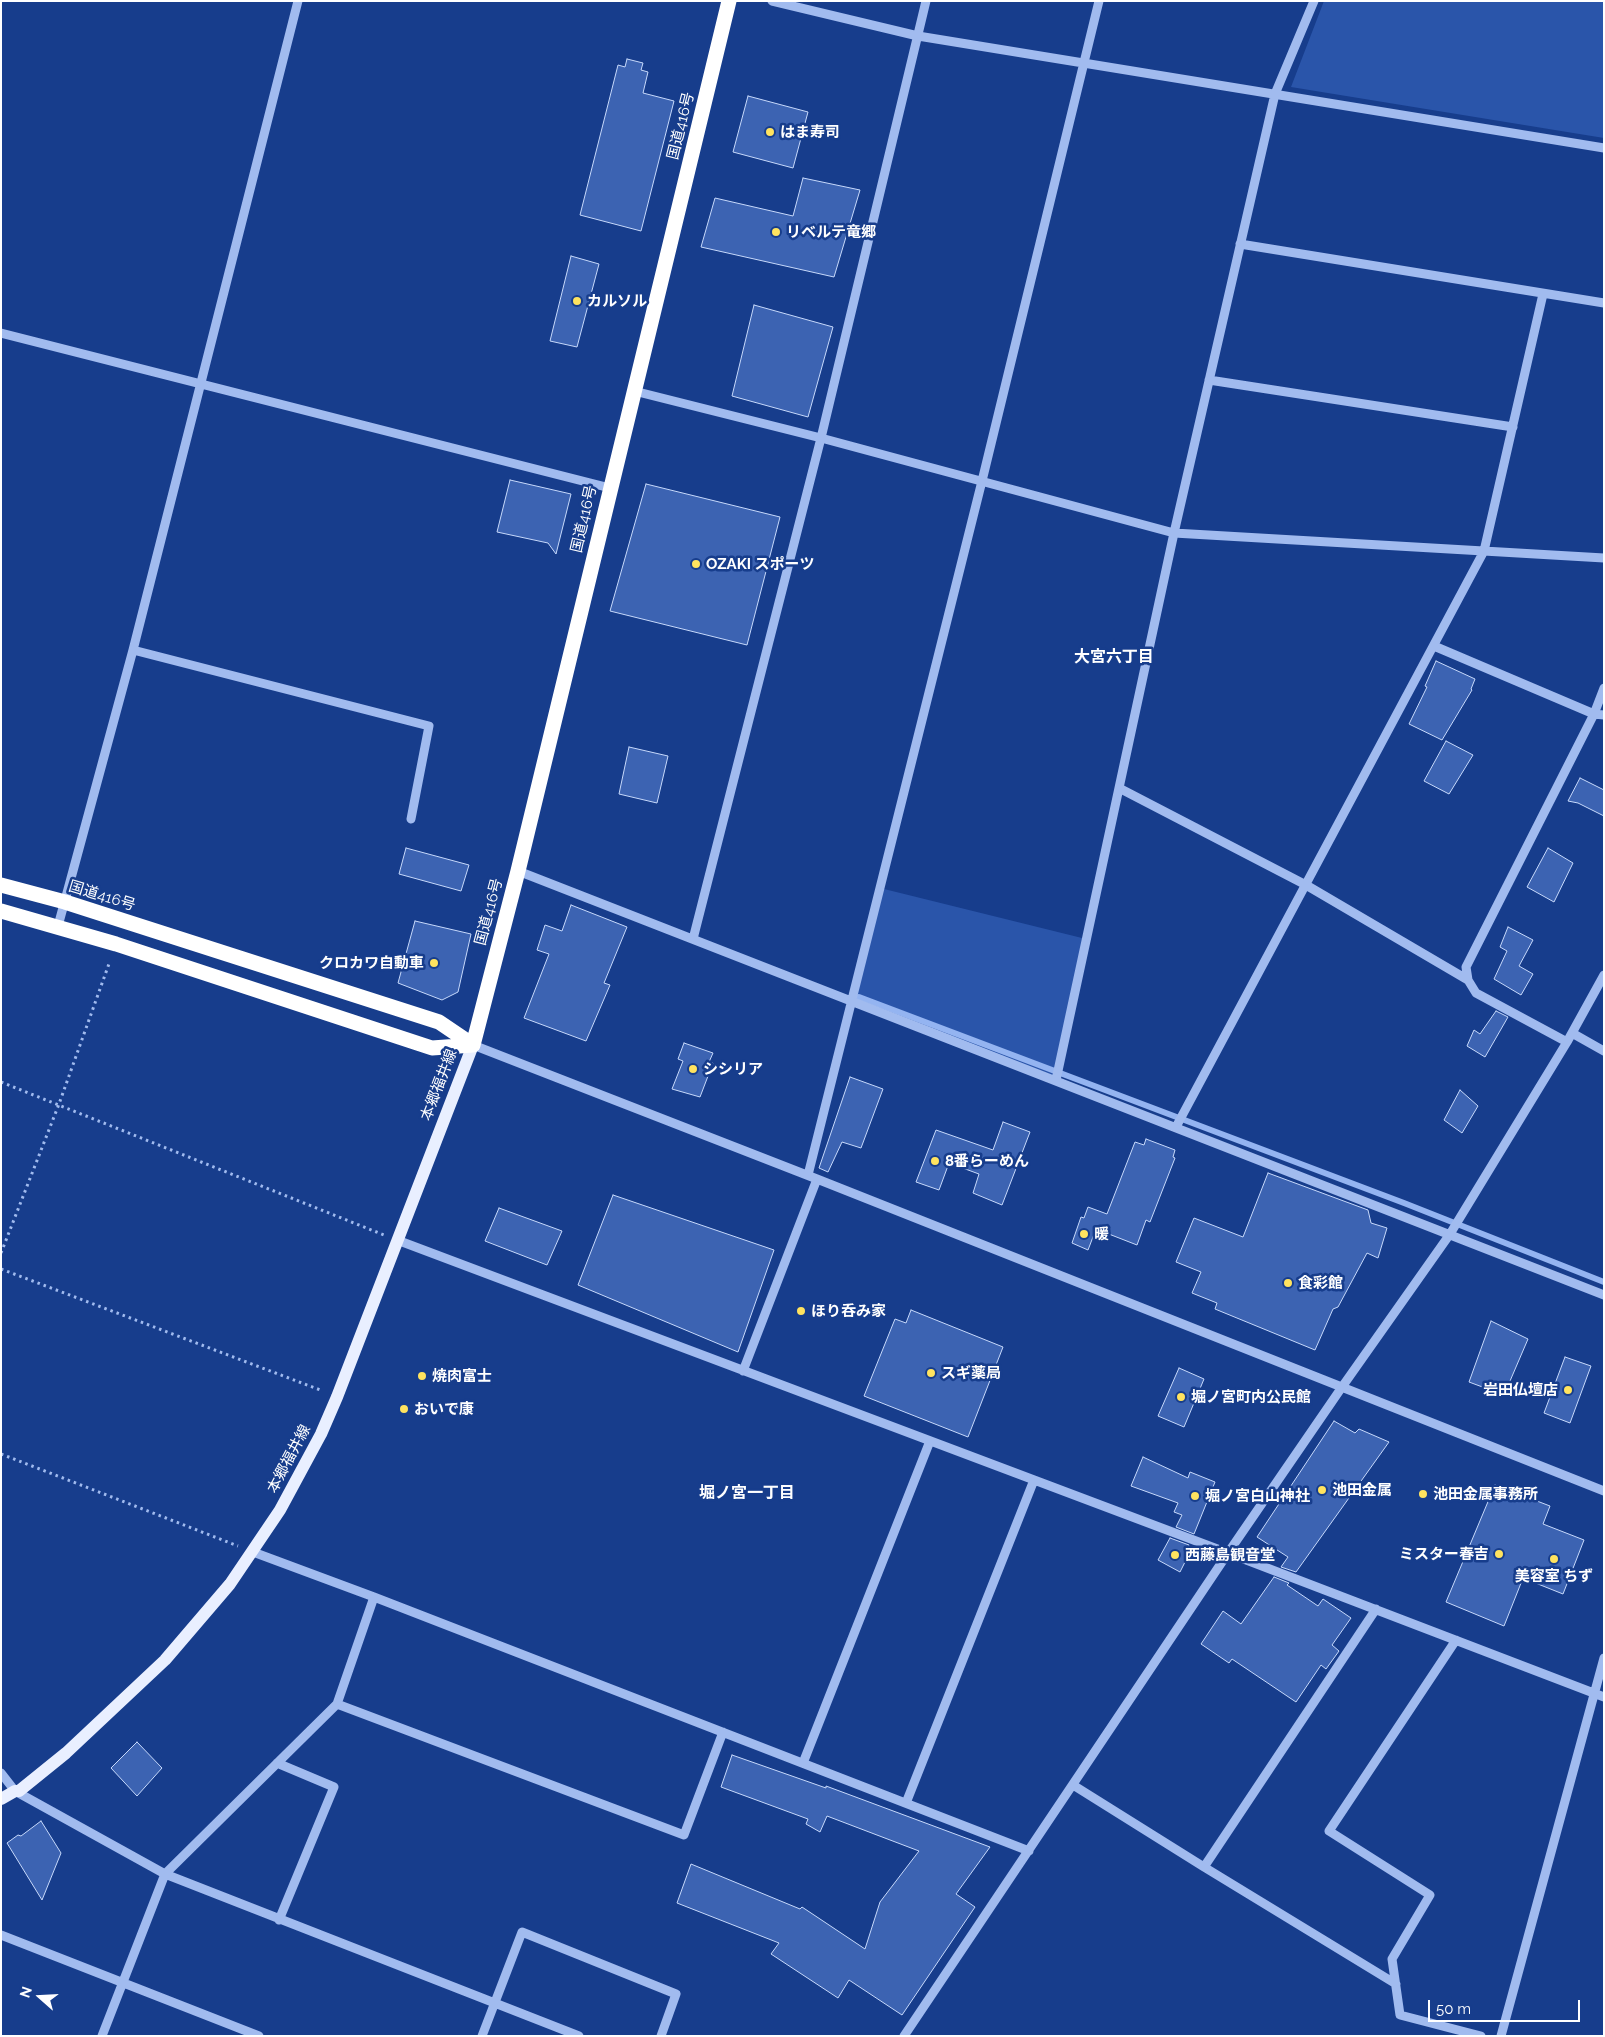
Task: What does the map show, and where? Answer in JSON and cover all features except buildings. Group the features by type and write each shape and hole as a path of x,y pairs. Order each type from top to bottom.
{"highway":[{"name":"国道416号","path":"1,885 65,902 439,1022 472,1045 518,871 729,1"},
{"path":"1,911 116,944 432,1048 472,1045"}],"main road":[{"name":"本郷福井線","path":"1,1799 15,1790 19,1791 66,1753 165,1660 205,1616 253,1552 280,1510 304,1466 337,1397 472,1045"}],"street":[{"path":"58,926 133,650 298,1"},
{"path":"772,1 918,36 1604,148"},
{"path":"693,939 821,438 926,1"},
{"path":"743,1370 813,1177 851,1001 982,481 1099,1"},
{"path":"1056,1080 1174,533 1275,94 1314,1"},
{"path":"1240,244 1604,303"},
{"path":"1176,1127 1484,551 1543,294"},
{"path":"1,333 610,488"},
{"path":"1209,380 1513,427"},
{"path":"634,392 821,438 1174,533 1604,558"},
{"path":"1434,646 1599,714"},
{"path":"133,650 429,726 411,819"},
{"path":"1567,1042 1476,993 1468,980 1466,968 1599,714 1604,688"},
{"path":"1119,788 1306,885 1468,980"},
{"path":"518,871 1604,1295"},
{"path":"904,2036 1228,1553 1342,1386 1450,1234 1567,1042 1604,975"},
{"path":"1572,1033 1604,1051"},
{"path":"472,1045 813,1177 1604,1491"},
{"path":"397,1240 1228,1553 1604,1697"},
{"path":"804,1764 930,1441"},
{"path":"906,1803 1034,1480"},
{"path":"253,1552 374,1597 1029,1851"},
{"path":"102,2036 165,1874 337,1704 374,1597"},
{"path":"1204,1867 1376,1610"},
{"path":"1456,1640 1330,1831 1430,1895 1392,1959 1400,2015 1481,2036"},
{"path":"1501,2036 1604,1658"},
{"path":"337,1704 684,1835 723,1732"},
{"path":"277,1763 334,1787 279,1920"},
{"path":"1,1773 15,1790 165,1874 579,2036"},
{"path":"1073,1785 1396,1984"},
{"path":"482,2036 522,1932 676,1994 661,2036"},
{"path":"1,1935 259,2036"}],"path":[{"path":"1,1253 59,1104 116,944"},
{"path":"1,1082 397,1240"},
{"path":"1,1269 337,1397"},
{"path":"1,1454 253,1552"}],"shaded area":[{"path":"1324,1 1604,1 1604,138 1291,87"},
{"path":"880,888 1086,939 1056,1080 851,1001"}],"waterway":[{"path":"859,997 1404,1203 1604,1282"}],"place":[{"name":"はま寿司","path":"770,132"},
{"name":"リベルテ竜郷","path":"776,232"},
{"name":"カルソル","path":"577,301"},
{"name":"OZAKI スポーツ","path":"696,564"},
{"name":"クロカワ自動車","path":"434,963"},
{"name":"シシリア","path":"693,1069"},
{"name":"8番らーめん","path":"935,1161"},
{"name":"暖","path":"1084,1234"},
{"name":"食彩館","path":"1288,1283"},
{"name":"ほり呑み家","path":"801,1311"},
{"name":"スギ薬局","path":"931,1373"},
{"name":"焼肉富士","path":"422,1376"},
{"name":"岩田仏壇店","path":"1568,1390"},
{"name":"堀ノ宮町内公民館","path":"1181,1397"},
{"name":"おいで康","path":"404,1409"},
{"name":"池田金属","path":"1322,1490"},
{"name":"池田金属事務所","path":"1423,1494"},
{"name":"堀ノ宮白山神社","path":"1195,1496"},
{"name":"ミスター春吉","path":"1499,1554"},
{"name":"西藤島観音堂","path":"1175,1555"},
{"name":"美容室 ちず","path":"1554,1559"}],"district":[{"name":"大宮六丁目","path":"1114,657"},
{"name":"堀ノ宮一丁目","path":"747,1493"}]}
